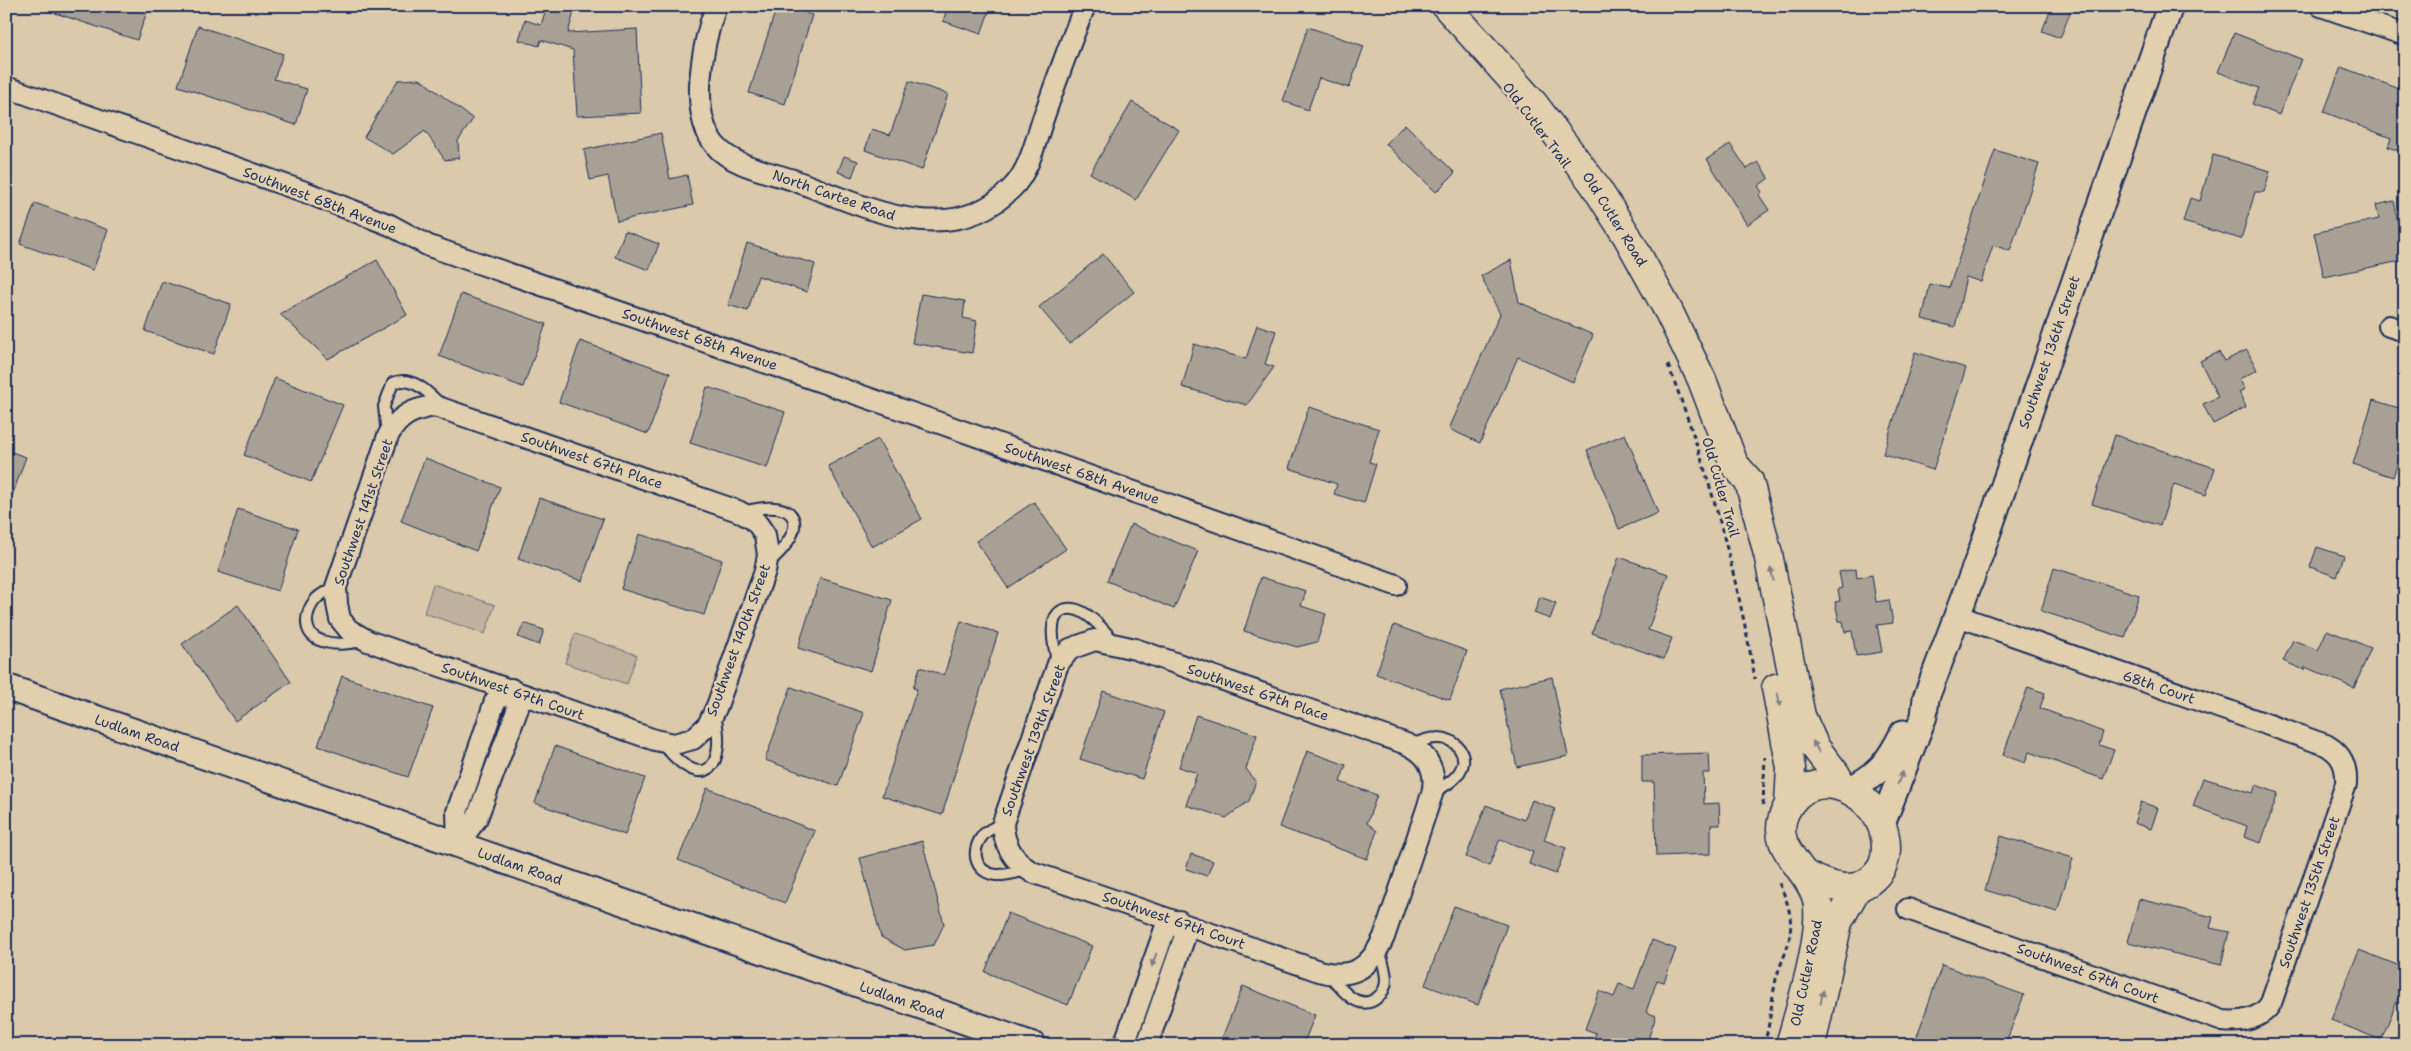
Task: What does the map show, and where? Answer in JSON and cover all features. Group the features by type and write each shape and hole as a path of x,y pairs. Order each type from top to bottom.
{"main road":[{"name":"Old Cutler Road","path":"1446,6 1533,103 1599,191 1627,236 1669,312 1702,380 1734,464 1732,486 1760,599 1789,753 1792,782 1789,804 1782,822 1783,843 1793,861 1804,874 1816,898 1818,926 1790,1045"},
{"path":"1734,464 1749,482 1766,545 1800,716 1815,747 1846,788"},
{"path":"1789,804 1807,789 1826,786 1846,788"},
{"name":"Old Cutler Road","path":"1811,1045 1838,922 1857,888 1871,881 1882,866 1886,849 1882,824 1875,810 1863,798 1846,788"},
{"path":"1804,874 1840,888 1857,888"}],"street":[{"name":"North Cartee Road","path":"716,6 706,38 701,101 703,119 715,145 733,158 862,206 904,219 931,220 959,217 987,206 1001,198 1014,186 1022,173 1085,6"},
{"name":"Southwest 136th Street","path":"1882,824 1924,716 1926,698 1958,616 2170,6"},
{"path":"2321,6 2405,35"},
{"name":"Southwest 68th Avenue","path":"6,87 305,192 390,225 428,246 902,410 1396,585"},
{"name":"Southwest 67th Place","path":"409,412 435,406 446,409 742,512 754,520 765,535"},
{"name":"Southwest 141st Street","path":"340,619 336,586 388,436 396,423 409,412"},
{"name":"Southwest 140th Street","path":"693,739 708,725 714,713 767,564 765,535"},
{"name":"68th Court","path":"1958,616 2326,745 2343,760 2346,772"},
{"name":"Southwest 67th Court","path":"340,619 349,630 368,641 661,742 674,744 693,739"},
{"name":"Southwest 67th Place","path":"1078,644 1095,640 1116,644 1410,745 1424,754 1430,764 1434,779 1432,794"},
{"name":"Southwest 139th Street","path":"1004,833 1058,664 1070,649 1078,644"},
{"name":"Ludlam Road","path":"6,687 1034,1045"},
{"path":"458,844 477,818 518,708 511,689"},
{"name":"Southwest 136th Street","path":"1846,788 1871,778 1883,768 1912,714 1926,698"},
{"name":"Southwest 135th Street","path":"2267,1010 2343,795 2346,772"},
{"path":"1378,949 1432,794"},
{"name":"Southwest 67th Court","path":"1004,833 1018,862 1028,870 1328,974 1345,975 1354,972 1369,961 1378,949"},
{"name":"Southwest 67th Court","path":"1908,909 2223,1021 2246,1020 2262,1015 2267,1010"},
{"path":"1124,1045 1165,929 1179,921 1185,936 1147,1045"}],"lane":[{"path":"388,436 384,406 390,388 399,381 406,381 422,389 446,409"},
{"path":"742,512 760,507 777,507 784,509 792,516 795,522 792,537 783,550 767,564"},
{"path":"336,586 323,593 310,608 307,617 308,631 313,637 329,643 346,644 368,641"},
{"path":"1058,664 1051,631 1059,615 1064,611 1073,610 1081,612 1097,624 1116,644"},
{"path":"661,742 683,765 698,771 708,769 716,760 719,748 714,713"},
{"path":"1410,745 1443,738 1454,743 1463,754 1464,760 1460,772 1432,794"},
{"path":"1004,833 986,832 979,842 975,858 977,864 982,870 997,875 1028,870"},
{"path":"1328,974 1340,988 1356,1000 1368,1003 1383,991 1386,980 1378,949"}],"path":[{"name":"Old Cutler Trail","path":"1665,359 1699,448 1711,487 1745,623 1755,680"},
{"path":"1763,806 1765,748"},
{"path":"1764,1045 1770,1022 1775,982 1787,948 1792,919 1786,896 1776,875"}],"shaded area":[{"path":"433,584 495,605 485,634 424,613"},
{"path":"575,634 637,655 627,684 565,663"}],"building":[{"path":"44,6 149,6 137,40 43,9"},
{"path":"547,6 555,6 574,12 568,33 637,29 641,113 577,116 573,50 541,40 539,46 519,40 525,20 541,25"},
{"path":"777,6 812,15 785,104 749,93"},
{"path":"948,6 991,6 981,34 943,21"},
{"path":"2052,6 2073,6 2060,38 2042,31"},
{"path":"198,26 283,54 274,79 307,89 296,125 178,86"},
{"path":"1308,27 1364,46 1349,88 1319,78 1308,110 1283,101"},
{"path":"2234,33 2301,59 2279,115 2252,104 2259,88 2218,72"},
{"path":"2341,67 2405,91 2405,153 2388,147 2391,138 2324,112"},
{"path":"420,79 473,119 458,141 459,158 445,160 425,131 393,154 364,137 398,80"},
{"path":"909,81 948,94 922,170 865,150 872,129 890,135"},
{"path":"1132,102 1179,130 1136,200 1090,173"},
{"path":"1405,124 1455,173 1436,192 1386,144"},
{"path":"661,133 670,179 687,175 693,205 617,221 608,176 590,180 584,150"},
{"path":"1730,144 1747,169 1758,162 1769,178 1758,186 1762,192 1759,195 1769,210 1747,225 1707,159"},
{"path":"1995,150 2039,164 2010,251 1993,245 1981,282 1966,277 1955,327 1922,319 1930,284 1949,288"},
{"path":"2213,155 2270,171 2264,192 2255,192 2241,239 2183,222 2190,198 2200,201"},
{"path":"844,156 858,161 852,177 838,172"},
{"path":"2394,201 2405,260 2324,277 2314,233 2379,219 2376,205"},
{"path":"35,203 108,230 93,270 20,244"},
{"path":"625,231 659,244 649,270 615,257"},
{"path":"747,243 815,264 807,292 758,276 748,311 728,305"},
{"path":"1103,254 1134,292 1070,344 1039,307"},
{"path":"377,260 407,315 328,359 280,314"},
{"path":"1511,260 1519,302 1593,335 1573,382 1518,357 1480,443 1449,429 1500,314 1481,276"},
{"path":"162,281 231,304 214,354 145,331"},
{"path":"461,294 546,324 523,387 439,356"},
{"path":"921,294 965,301 963,318 977,321 972,353 912,343"},
{"path":"1257,325 1276,331 1265,364 1274,367 1247,405 1182,387 1194,344 1246,359"},
{"path":"580,341 670,373 648,434 559,402"},
{"path":"2247,350 2257,370 2239,379 2245,389 2239,392 2246,407 2213,424 2203,404 2218,397 2200,361 2219,352 2224,361"},
{"path":"1915,352 1966,368 1933,470 1883,454"},
{"path":"275,378 343,405 311,482 244,455"},
{"path":"707,387 785,412 767,468 690,443"},
{"path":"2373,400 2405,410 2405,457 2400,455 2393,477 2353,464"},
{"path":"1309,407 1379,429 1369,462 1376,464 1364,503 1334,494 1337,484 1289,468"},
{"path":"1625,434 1658,513 1619,529 1587,450"},
{"path":"2115,435 2215,468 2206,495 2174,484 2160,526 2092,504"},
{"path":"878,439 922,519 872,547 828,466"},
{"path":"6,450 26,457 8,507 6,506"},
{"path":"425,458 500,487 476,551 401,521"},
{"path":"539,498 603,519 582,581 518,559"},
{"path":"1034,502 1066,549 1008,588 976,541"},
{"path":"238,509 298,529 278,591 218,572"},
{"path":"1131,524 1198,551 1174,609 1107,581"},
{"path":"639,534 722,560 704,615 621,589"},
{"path":"2317,547 2344,556 2337,577 2310,567"},
{"path":"1619,557 1668,574 1648,630 1672,638 1664,659 1592,633"},
{"path":"2054,568 2139,595 2125,638 2041,611"},
{"path":"1856,569 1857,578 1872,575 1876,602 1889,600 1893,623 1877,625 1882,652 1856,656 1852,631 1845,632 1843,621 1839,621 1835,602 1840,601 1838,589 1842,588 1839,572"},
{"path":"1261,577 1306,591 1301,606 1326,614 1317,642 1297,647 1244,631"},
{"path":"820,578 892,600 871,671 798,648"},
{"path":"1540,597 1556,603 1550,619 1534,613"},
{"path":"238,605 291,682 235,721 182,644"},
{"path":"961,621 998,633 942,815 882,796 917,689 913,688 920,667 944,675"},
{"path":"524,623 544,630 539,645 518,637"},
{"path":"1394,625 1467,651 1450,700 1376,674"},
{"path":"2327,630 2371,648 2354,688 2305,667 2304,670 2283,661 2293,640 2318,650"},
{"path":"342,676 433,708 408,777 318,746"},
{"path":"1552,677 1568,756 1517,767 1500,689"},
{"path":"791,687 864,713 838,786 765,760"},
{"path":"2028,687 2045,693 2040,708 2103,732 2099,745 2114,750 2103,779 2029,752 2025,763 2003,755"},
{"path":"1103,691 1164,712 1142,779 1080,759"},
{"path":"1196,715 1257,735 1246,769 1256,781 1249,801 1226,818 1186,805 1197,773 1179,767"},
{"path":"555,746 645,778 625,835 535,803"},
{"path":"1307,751 1346,765 1340,782 1377,795 1367,823 1377,831 1367,859 1279,827"},
{"path":"1709,753 1710,773 1703,773 1704,804 1719,803 1720,825 1711,825 1711,854 1656,856 1654,782 1642,782 1642,755"},
{"path":"2203,778 2253,793 2256,785 2278,793 2261,843 2244,837 2247,826 2193,806"},
{"path":"707,788 815,831 785,903 678,860"},
{"path":"1532,800 1555,809 1544,840 1566,848 1556,874 1529,864 1533,852 1500,839 1489,866 1466,857 1486,805 1524,820"},
{"path":"2141,802 2158,808 2151,829 2134,823"},
{"path":"2001,836 2073,858 2057,912 1985,890"},
{"path":"922,841 944,924 934,945 905,950 881,937 860,858"},
{"path":"1191,854 1213,861 1207,876 1186,869"},
{"path":"2139,899 2213,917 2210,928 2229,932 2221,965 2128,942"},
{"path":"1454,906 1507,925 1478,1005 1425,985"},
{"path":"1008,913 1092,946 1068,1005 985,972"},
{"path":"1652,940 1676,949 1664,982 1657,980 1646,1012 1656,1016 1646,1045 1591,1045 1596,1033 1585,1029 1599,991 1614,997 1619,984 1634,989"},
{"path":"2359,950 2405,968 2405,982 2381,1040 2331,1020"},
{"path":"1942,965 2024,995 2005,1045 1931,1045 1916,1039"},
{"path":"1243,986 1315,1015 1303,1045 1219,1045"}]}
